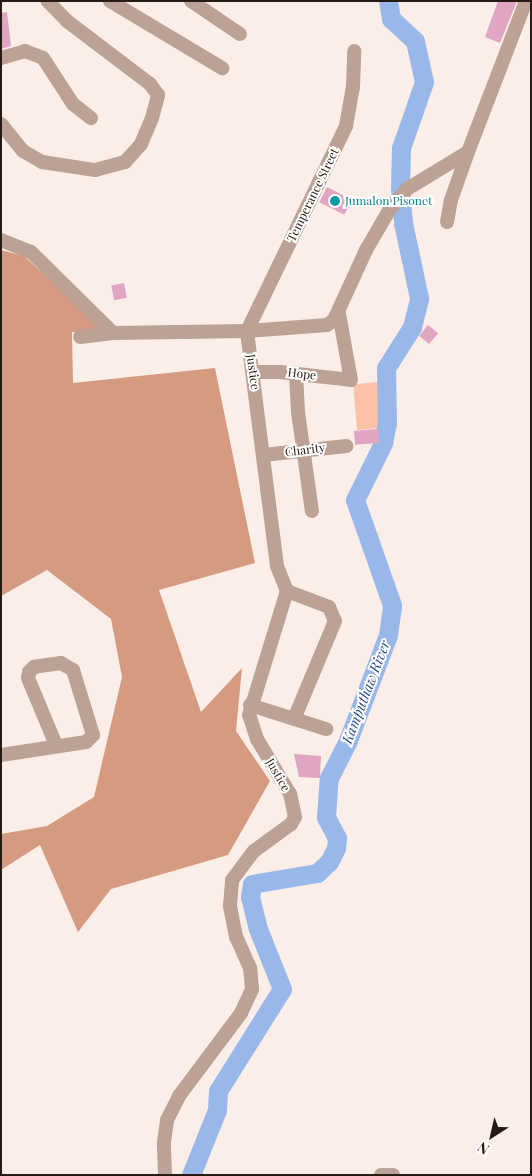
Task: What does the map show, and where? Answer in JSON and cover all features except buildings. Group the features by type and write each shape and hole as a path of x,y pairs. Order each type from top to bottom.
{"street":[{"path":"1,124 23,151 42,162 95,170 125,162 141,144 152,118 158,95 150,84 67,21 48,1"},
{"path":"110,1 222,68"},
{"path":"192,1 240,34"},
{"path":"447,222 451,200 468,152 526,1"},
{"path":"1,58 24,51 43,58 73,104 91,118"},
{"name":"Temperance Street","path":"247,331 346,126 353,88 354,51"},
{"path":"80,338 113,333 247,331 327,325 339,314 366,250 390,209 407,189 468,152"},
{"path":"1,240 31,252 113,333"},
{"name":"Hope","path":"252,372 296,374 351,380 339,314"},
{"name":"Justice","path":"165,1175 164,1142 167,1120 179,1096 241,1014 252,989 250,968 236,937 230,905 232,880 254,851 291,824 295,817 290,794 250,724 250,705 287,591 277,566 247,331"},
{"path":"296,374 298,412 305,450 312,511"},
{"name":"Charity","path":"264,456 348,446"},
{"path":"287,591 329,607 335,621 294,719"},
{"path":"1,755 56,745 86,742 90,739 93,729 73,670 61,663 34,667 28,672 28,678 56,745"},
{"path":"250,705 326,729"},
{"path":"381,1175 393,1175"}],"shaded area":[{"path":"1,250 24,256 102,328 83,333 72,332 73,383 215,368 255,563 159,590 201,712 242,668 236,731 270,781 228,855 111,889 78,932 40,845 1,870 1,834 47,826 94,797 122,677 111,619 47,570 1,596"},
{"path":"378,382 382,428 357,430 353,384"}],"waterway":[{"name":"Kamputhaw River","path":"191,1175 217,1110 218,1091 282,989 258,929 250,897 252,884 317,873 329,862 336,848 337,838 326,817 329,778 347,743 388,635 392,605 355,500 383,443 387,423 386,368 412,327 419,298 403,223 400,188 401,148 424,82 415,41 391,19 388,1"}],"place":[{"name":"Jumalon Pisonet","path":"335,201"}]}
